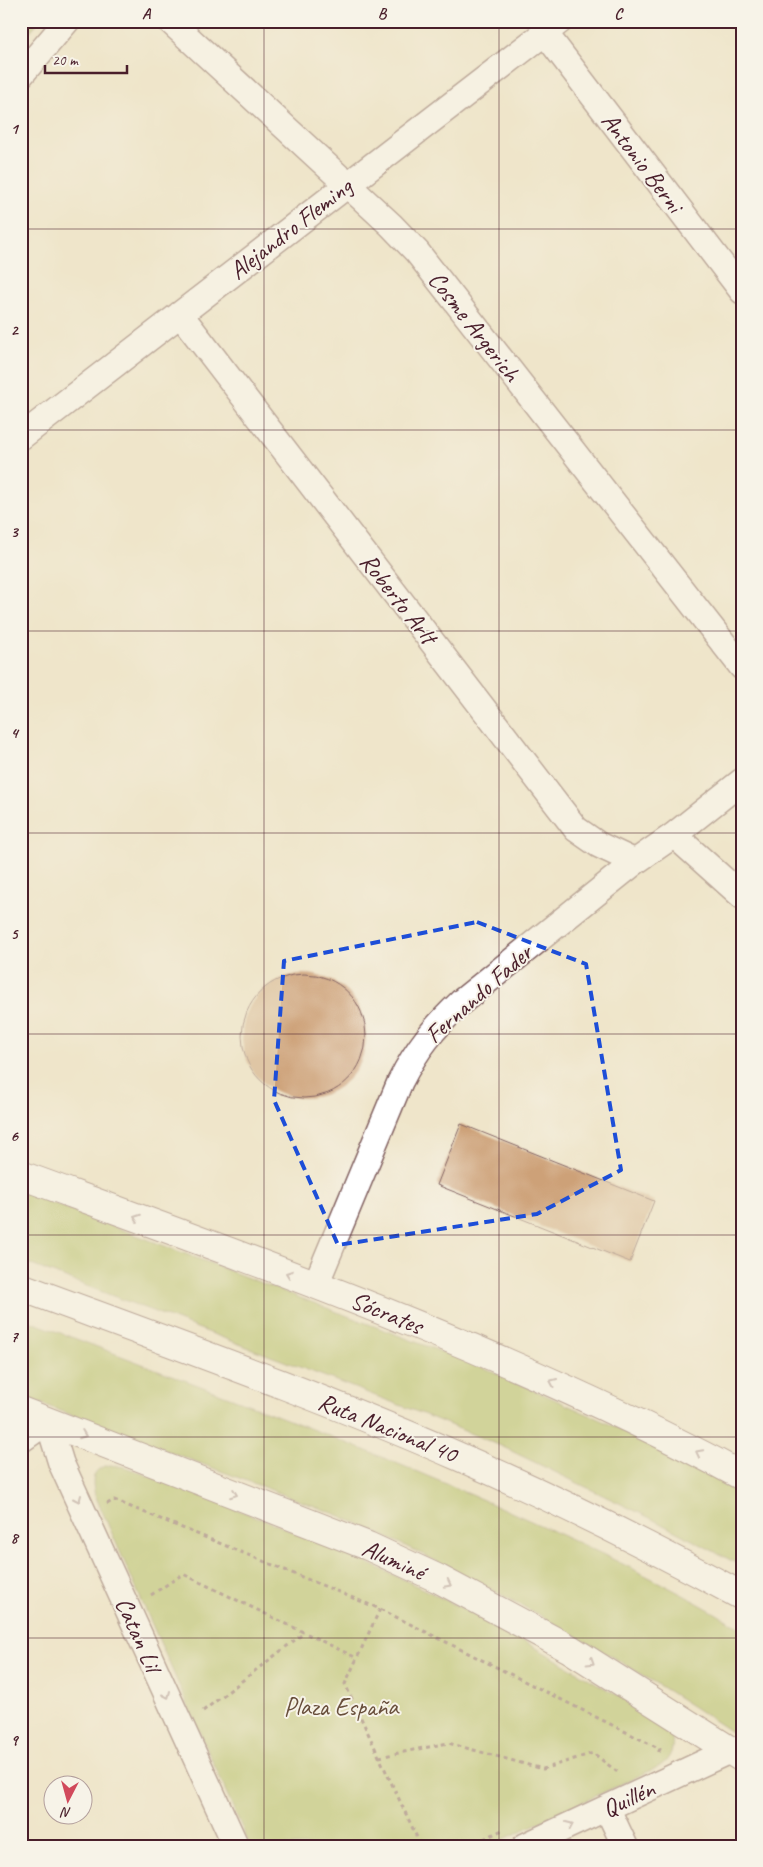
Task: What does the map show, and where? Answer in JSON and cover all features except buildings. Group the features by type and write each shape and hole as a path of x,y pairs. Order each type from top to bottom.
{"street":[{"path":"21,75 67,21"},
{"name":"Cosme Argerich","path":"170,21 417,252 742,667"},
{"name":"Alejandro Fleming","path":"21,437 553,27"},
{"name":"Antonio Berni","path":"553,27 742,291"},
{"name":"Roberto Arlt","path":"180,314 576,829 599,845 635,862"},
{"name":"Fernando Fader","path":"316,1284 400,1082 414,1052 434,1027 461,1002 635,862 674,835 742,781"},
{"path":"674,835 742,896"},
{"name":"Sócrates","path":"21,1175 316,1284 457,1340 644,1425 742,1476"},
{"name":"Ruta Nacional 40","path":"21,1287 286,1386 462,1458 612,1528 742,1596"},
{"name":"Aluminé","path":"21,1411 368,1546 439,1579 570,1650 736,1754"},
{"path":"21,1440 48,1421"},
{"name":"Catan Lil","path":"48,1421 61,1463 236,1846"},
{"name":"Quillén","path":"525,1846 607,1808 736,1754"},
{"path":"607,1808 625,1846"}],"path":[{"path":"111,1513 107,1504 114,1500 380,1609 660,1749"},
{"path":"145,1588 148,1597 182,1574 357,1658"},
{"path":"380,1609 345,1684 422,1846"},
{"path":"200,1713 304,1633"},
{"path":"379,1757 448,1743 543,1769 593,1752 623,1775"}],"highlighted area":[{"path":"477,922 586,964 621,1170 537,1214 338,1245 274,1100 284,961"}],"green space":[{"path":"21,21 39,21 21,42"},
{"path":"21,1191 494,1372 638,1437 742,1492 742,1566 648,1517 501,1446 423,1414 21,1261"},
{"path":"21,1318 268,1412 391,1461 513,1513 658,1582 742,1629 742,1739 694,1707 545,1618 391,1539 338,1515 21,1396"},
{"name":"Plaza España","path":"104,1466 125,1467 311,1539 372,1565 458,1606 541,1651 648,1713 672,1737 671,1754 660,1766 489,1846 250,1846 95,1495 94,1475"}]}
